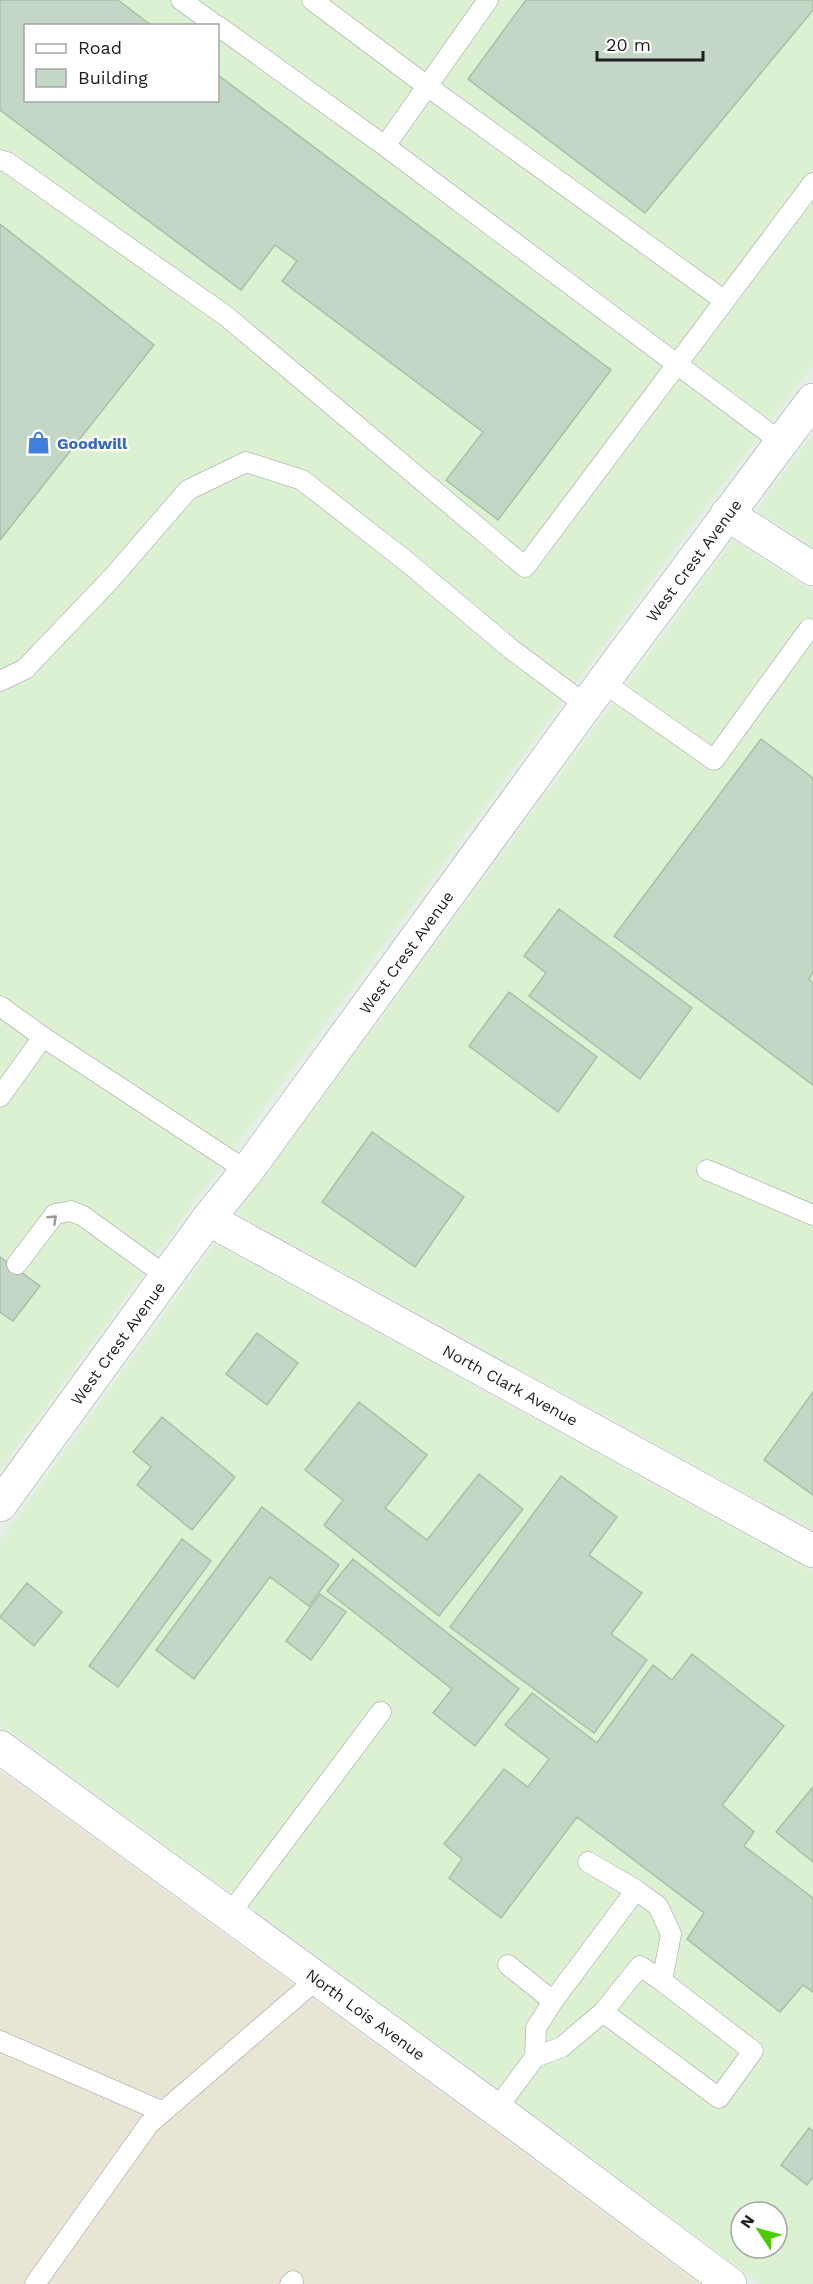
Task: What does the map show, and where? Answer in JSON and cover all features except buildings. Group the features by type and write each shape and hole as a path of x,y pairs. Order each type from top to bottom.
{"street":[{"name":"West Crest Avenue","path":"0,1505 166,1276 247,1171 595,693 813,400"},
{"path":"727,514 813,569"},
{"name":"North Clark Avenue","path":"208,1219 813,1551"},
{"name":"North Lois Avenue","path":"0,1747 496,2110 714,2280"}],"lane":[{"path":"181,0 214,24"},
{"path":"312,0 725,301"},
{"path":"385,146 488,0"},
{"path":"219,27 385,146 781,442"},
{"path":"0,160 8,162 226,316 525,567 813,183"},
{"path":"0,681 25,669 111,579 188,490 246,462 302,480 406,561 511,649 714,760 812,628"},
{"path":"0,1006 43,1037 247,1171"},
{"path":"0,1097 43,1037"},
{"path":"707,1170 813,1215"},
{"path":"17,1264 55,1214 71,1211 82,1216 166,1276"},
{"path":"229,1915 381,1712"},
{"path":"588,1862 636,1890 658,1906 671,1934 662,1981"},
{"path":"535,2057 536,2028 553,2001 636,1890"},
{"path":"508,1965 553,2001"},
{"path":"496,2110 535,2057 562,2047 603,2012 640,1966 753,2051 719,2098 603,2012"},
{"path":"35,2284 149,2124 317,1979"},
{"path":"0,2041 164,2112"}],"shaded area":[{"path":"0,0 813,0 813,365 719,488 200,1194 198,1193 190,1208 0,1470"},
{"path":"813,434 813,547 756,511"},
{"path":"733,540 813,591 813,1530 237,1214"},
{"path":"215,1244 813,1572 813,2284 760,2284 537,2117 0,1724 0,1541"},
{"path":"0,1770 516,2147 699,2284 0,2284"}],"place":[{"name":"Goodwill","path":"39,443"}]}
